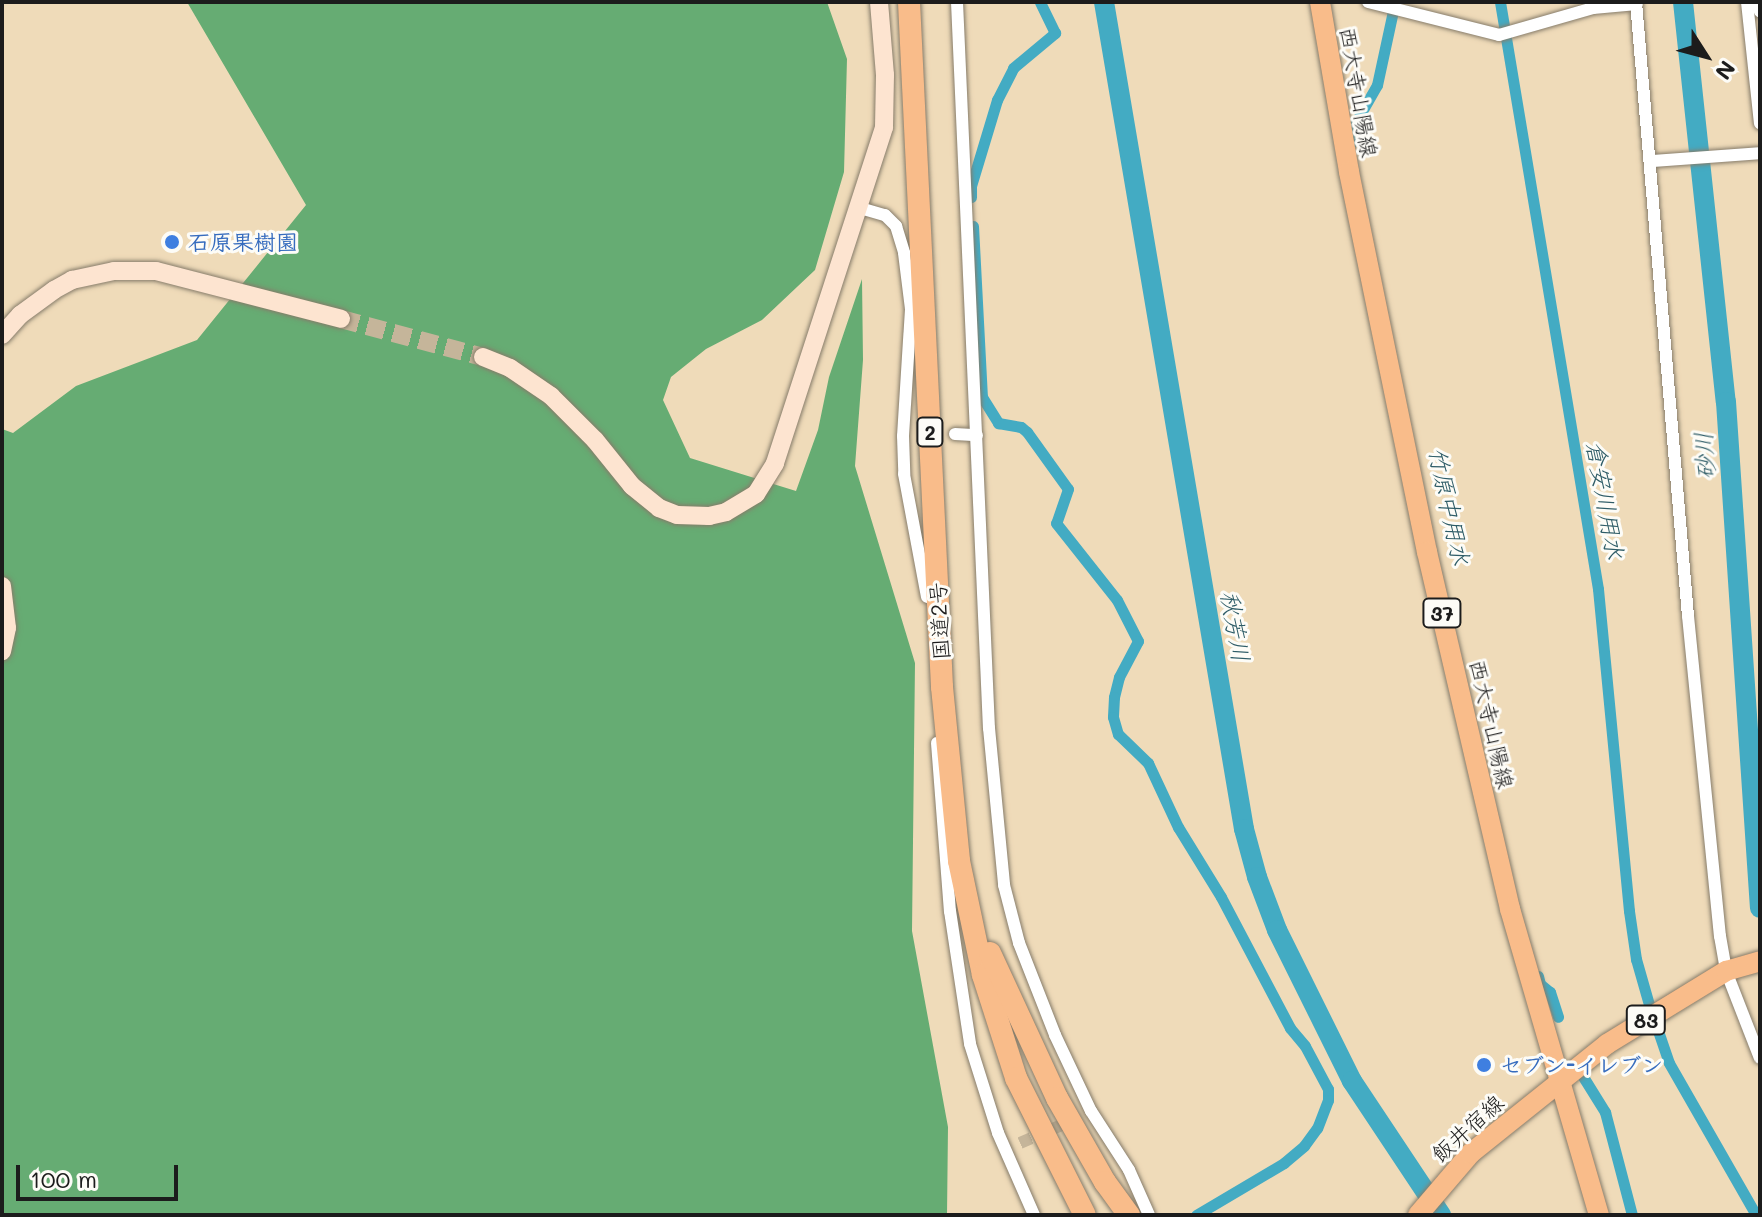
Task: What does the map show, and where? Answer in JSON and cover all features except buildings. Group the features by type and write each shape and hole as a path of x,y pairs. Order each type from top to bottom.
{"highway":[{"name":"国道2号","path":"909,2 942,687 959,861 983,975 1016,1078 1085,1215"},
{"path":"959,861 994,965 1032,1049 1079,1139 1129,1215"},
{"path":"1016,1078 1017,1100 1070,1215"}],"main road":[{"name":"西大寺山陽線","path":"1320,2 1349,172 1427,552 1510,909 1562,1078 1599,1215"},
{"name":"飯井宿線","path":"1420,1212 1471,1153 1607,1044 1730,970 1760,961"}],"street":[{"path":"483,357 534,382 551,396 595,440 632,486 659,508 692,517 726,512 756,494 775,463 884,127 886,88 879,2"},
{"path":"957,2 989,728 1004,885 1019,943 1086,1114 1129,1170 1149,1215"},
{"path":"1368,2 1499,35 1593,8 1636,3 1652,161 1688,616 1730,970 1760,1058"},
{"path":"1747,2 1760,123"},
{"path":"1757,2 1760,12"},
{"path":"1652,161 1759,153"},
{"path":"860,208 885,215 896,226 904,253 911,309 903,436 909,513 927,587 950,911 970,1044 1005,1150 1034,1215"},
{"path":"2,335 20,315 54,290 72,280 114,271 156,271 341,319"},
{"path":"903,436 920,434"},
{"path":"955,434 977,435"},
{"path":"2,586 7,628 2,651"},
{"path":"1005,1150 1020,1143"}],"green space":[{"path":"187,2 827,2 847,59 844,172 815,270 762,320 706,349 671,377 663,400 690,458 796,491 818,430 829,377 862,279 863,360 855,466 915,663 912,931 948,1127 947,1215 2,1215 2,429 13,433 76,386 197,340 306,205"}],"waterway":[{"path":"971,197 971,186 997,100 1013,68 1055,33 1040,2"},
{"name":"秋芳川","path":"1104,2 1244,829 1257,877 1277,930 1352,1081 1441,1215"},
{"name":"竹原中用水","path":"1351,143 1349,134 1377,85 1395,2"},
{"name":"倉安川用水","path":"1500,2 1598,589 1629,911 1636,959 1650,1008"},
{"name":"砂川","path":"1683,2 1726,402 1760,908"},
{"path":"973,226 982,397 998,423 1021,427 1027,432 1068,489 1056,523 1117,600 1138,641 1119,677 1114,697 1113,717 1118,734 1148,763 1178,827 1221,897 1290,1028 1305,1046 1328,1089 1328,1100 1317,1128 1304,1146 1284,1163 1196,1215"},
{"name":"竹原中用水","path":"1538,976 1540,984 1550,992 1558,1017"},
{"name":"倉安川用水","path":"1655,1022 1669,1063 1756,1215"},
{"name":"竹原中用水","path":"1582,1075 1605,1112 1632,1215"}],"tunnel":[{"path":"341,319 483,357"},
{"path":"1020,1143 1080,1117"}],"place":[{"name":"石原果樹園","path":"172,242"},
{"name":"セブン-イレブン","path":"1484,1065"}]}
